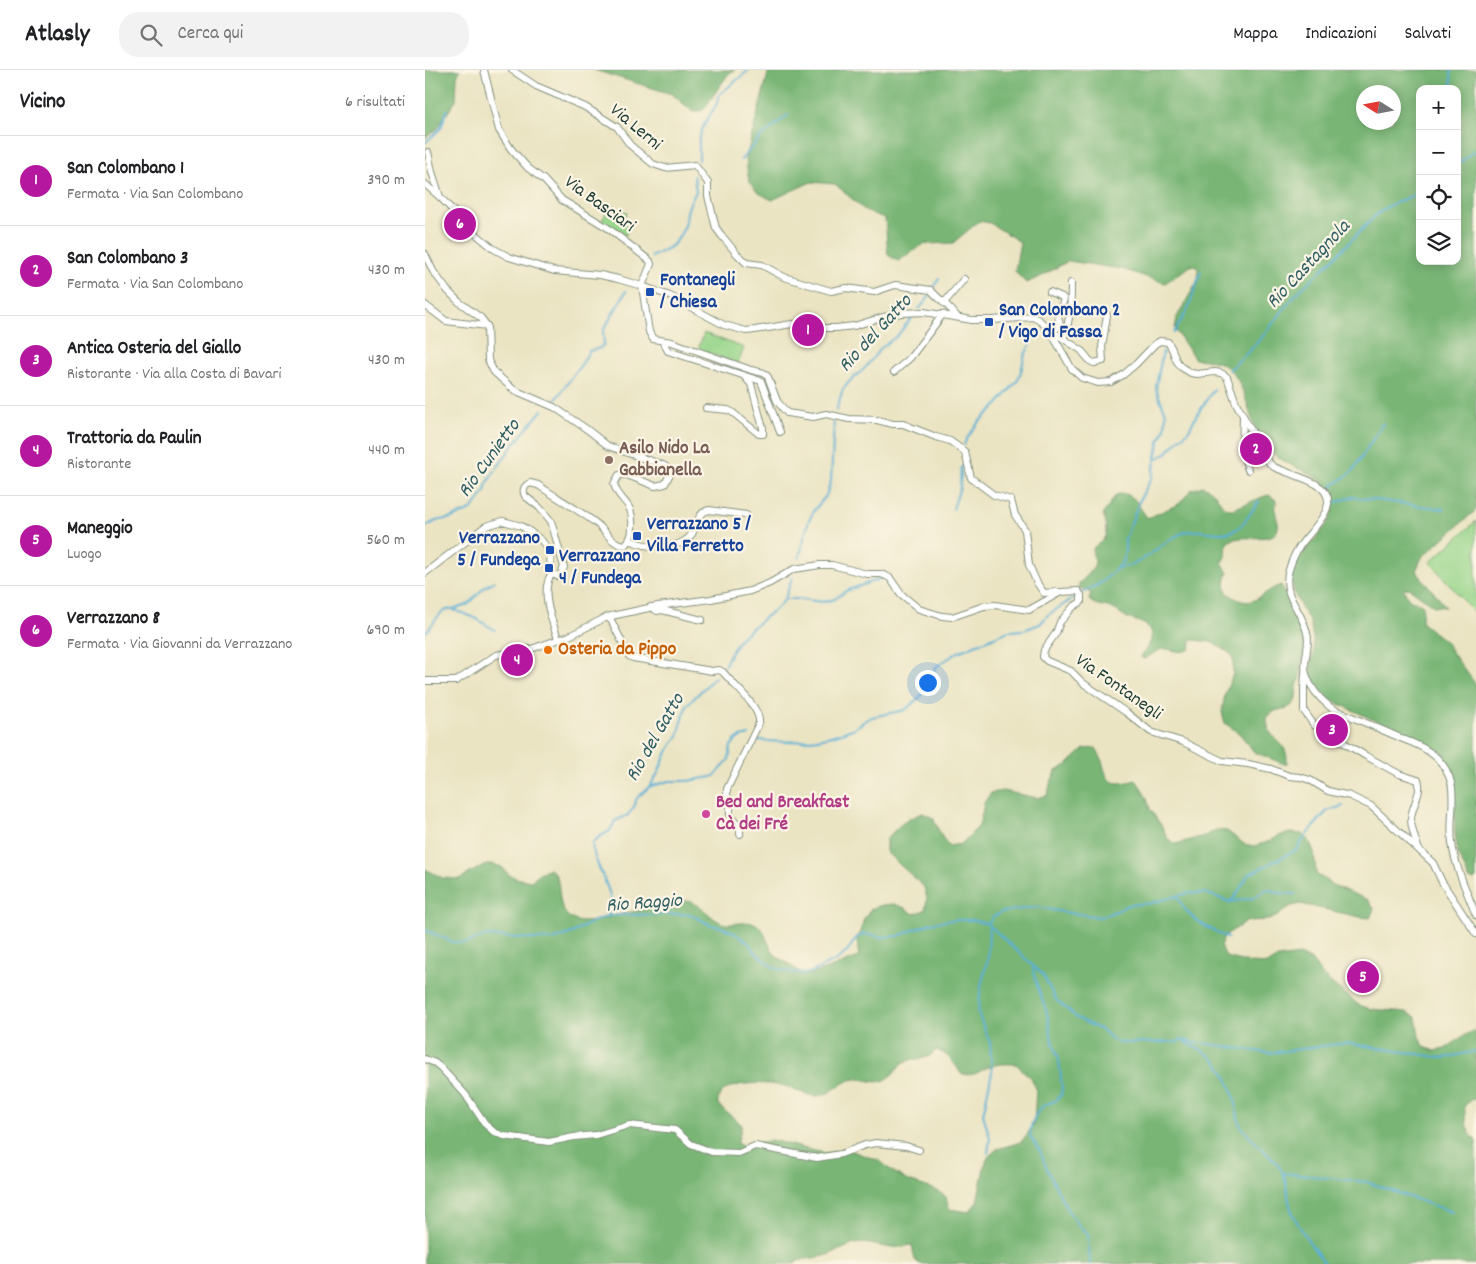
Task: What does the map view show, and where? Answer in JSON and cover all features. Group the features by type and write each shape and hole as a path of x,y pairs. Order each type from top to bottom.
{"street":[{"name":"Via Basciari","path":"484,70 499,130 511,149 562,200 608,228 650,262 644,286"},
{"name":"Via Lerni","path":"512,70 536,86 585,107 617,127 630,145 653,164 665,168 695,165 708,183 708,196 716,228 746,263 762,265 785,277 825,290 831,291 846,288 874,292 895,285 931,290 944,303"},
{"path":"428,152 432,172 441,198"},
{"path":"425,184 471,230 494,249 509,257 555,272 600,276 644,286 669,296 724,325 745,331 792,324 825,328 854,326 901,313 924,312 972,320 1033,317 1050,331 1072,369 1082,378 1098,383 1111,382 1123,376 1160,340 1167,342 1181,367 1191,373 1215,372 1227,377 1236,403 1270,464 1315,484 1322,488 1327,496 1328,506 1324,517 1297,549 1289,572 1287,585 1289,595 1305,624 1308,636 1303,688 1305,711 1314,725 1399,774 1418,780 1419,784 1411,819 1418,848"},
{"path":"425,254 433,271 447,290 459,302 481,318 487,326 488,360 495,372 514,390 554,407 608,446 663,465 669,469 669,476 665,484 655,486 627,474 619,475 614,484 616,491 630,508 633,517 630,540 625,544 619,545 587,517 538,485 527,484 523,490 525,496 548,516 557,539 563,571 557,576 551,574"},
{"path":"957,316 944,303 964,279"},
{"path":"1060,336 1063,337 1065,334 1069,322 1071,283"},
{"path":"644,286 649,332 653,339 671,342 764,373 768,378 777,401 787,413 813,417 826,414 849,419 877,420 893,424 903,424 950,441 961,448 965,452 971,478 994,494 1011,500 1015,515 1025,530 1029,565 1042,591 1046,593 1061,592"},
{"path":"1050,292 1064,299 1058,316 1060,325 1050,331"},
{"path":"425,305 446,321 487,326"},
{"path":"894,372 910,358 943,314"},
{"path":"1050,331 1081,350 1090,361 1094,363 1103,361 1102,347 1107,315"},
{"path":"663,342 668,352 761,381 779,432"},
{"path":"707,408 728,410 759,434 763,434 751,384 743,375"},
{"path":"1243,415 1242,450 1249,470"},
{"path":"630,540 638,544 668,546 680,543 691,535 699,517 705,510 746,514"},
{"path":"425,573 486,526 503,521 521,526 542,541 549,552 551,574 548,584 548,607 558,639"},
{"path":"425,681 456,681 496,655 531,649 569,636 607,617 651,607 711,599 750,591 770,583 794,569 820,565 832,565 867,574 886,576 890,578 901,594 919,609 941,616 952,617 995,604 1029,610 1061,592"},
{"name":"Via Fontanegli","path":"1061,592 1078,591 1081,602 1073,607 1060,622 1056,633 1044,650 1043,657 1047,661 1071,671 1083,683 1151,732 1183,742 1222,761 1248,764 1306,779 1328,791 1350,796 1371,806 1433,863 1442,882 1476,934"},
{"path":"651,607 657,611 663,610 702,620"},
{"path":"607,617 611,620 629,656 712,671 719,670 751,703 759,718 759,723 727,789 730,815 740,829 740,834"},
{"path":"1306,672 1313,689 1332,708 1416,744 1435,757 1449,774 1453,790 1452,843 1455,858 1476,914"},
{"path":"425,1059 441,1068 465,1094 486,1125 494,1132 504,1136 549,1142 596,1135 629,1125 675,1130 691,1144 712,1152 739,1153 755,1146 817,1158 841,1154 876,1143 906,1146 919,1150"}],"green space":[{"path":"425,70 460,70 457,77 456,100 437,129 425,138"},
{"path":"594,70 735,70 729,73 703,110 693,112 672,94"},
{"path":"769,70 1476,70 1476,510 1422,557 1416,571 1446,607 1434,606 1409,588 1403,589 1409,599 1423,605 1422,623 1447,643 1476,685 1476,878 1474,880 1469,879 1458,853 1455,834 1455,777 1446,762 1429,746 1329,699 1314,682 1311,671 1314,649 1311,626 1296,596 1292,578 1299,558 1324,528 1329,519 1333,511 1333,502 1330,492 1324,484 1279,458 1263,442 1258,435 1241,386 1231,371 1217,362 1195,359 1175,329 1177,317 1198,280 1198,268 1192,265 1165,283 1122,269 1068,261 1026,283 1015,271 1020,242 990,223 979,221 953,243 924,244 898,261 888,255 885,218 867,212 835,184 811,182 772,200 757,192 748,176 746,158"},
{"path":"611,205 627,213 622,222 630,227 625,236 601,222"},
{"path":"704,333 744,348 738,364 698,349"},
{"path":"1203,486 1213,492 1222,504 1229,509 1269,495 1276,500 1278,527 1276,533 1265,537 1240,538 1227,543 1226,554 1222,563 1228,573 1225,588 1230,595 1245,602 1251,601 1281,585 1301,626 1304,642 1300,680 1295,701 1288,708 1272,712 1267,718 1267,724 1271,733 1286,752 1287,763 1284,764 1254,752 1240,734 1225,723 1222,712 1225,694 1233,674 1233,658 1231,654 1211,642 1193,640 1190,649 1181,651 1163,649 1144,659 1141,657 1152,639 1150,628 1113,609 1091,602 1089,600 1091,593 1079,588 1079,584 1095,564 1093,549 1102,541 1105,535 1106,528 1103,514 1116,495 1123,494 1132,497 1148,518 1179,504 1191,490"},
{"path":"1476,521 1476,615 1430,562"},
{"path":"1096,748 1110,781 1124,783 1136,780 1167,838 1176,844 1207,835 1216,830 1227,831 1244,844 1254,846 1290,833 1302,834 1310,842 1314,852 1316,874 1335,886 1368,900 1374,909 1370,918 1301,904 1291,906 1276,917 1268,920 1248,921 1224,936 1221,946 1226,957 1250,963 1267,964 1278,958 1299,955 1312,961 1324,977 1359,1005 1371,1009 1406,1012 1416,1017 1419,1037 1424,1046 1434,1051 1445,1049 1476,1030 1476,1099 1465,1105 1465,1120 1468,1129 1476,1141 1476,1264 919,1264 915,1260 912,1245 892,1248 863,1243 854,1244 825,1256 800,1260 792,1264 425,1264 425,869 443,878 460,879 480,867 491,864 502,867 509,875 531,881 539,873 550,869 557,877 561,903 565,913 574,920 585,922 676,901 691,902 722,923 748,922 756,924 762,929 770,947 777,956 801,972 809,974 859,957 857,941 864,919 871,909 882,905 894,904 914,914 925,910 927,898 924,887 886,852 886,840 902,824 923,813 933,818 942,837 949,846 961,844 979,826 984,803 991,793 1003,791 1037,798 1048,795 1050,784 1056,771 1067,765 1084,749","holes":["936,1050 951,1059 961,1074 975,1074 998,1064 1016,1064 1031,1078 1036,1088 1034,1123 1021,1142 997,1149 988,1157 977,1202 969,1212 949,1209 946,1197 938,1191 906,1180 880,1161 849,1150 826,1153 771,1140 748,1146 737,1144 742,1125 718,1104 719,1096 733,1086 751,1084 777,1085 809,1095 819,1096 830,1092 849,1080 882,1081 888,1078 905,1062 929,1056"]}],"waterway":[{"path":"699,160 699,139 720,94 749,70"},
{"path":"1451,70 1452,85"},
{"path":"425,143 441,128 447,110"},
{"name":"Rio Cunietto","path":"741,160 760,138 788,115"},
{"name":"Rio Castagnola","path":"1461,162 1476,149"},
{"name":"Rio Cunietto","path":"651,257 672,246 685,226 687,212 696,192 694,176"},
{"name":"Rio Castagnola","path":"1229,370 1263,336 1296,294 1376,215 1387,207 1416,194"},
{"path":"1174,333 1189,307 1201,271"},
{"name":"Rio del Gatto","path":"933,289 939,278"},
{"name":"Rio Cunietto","path":"556,399 589,351 600,348 604,344 603,331 626,291"},
{"name":"Rio del Gatto","path":"919,309 931,293"},
{"name":"Rio del Gatto","path":"836,411 843,389 865,368 881,348 897,336 914,315"},
{"path":"964,445 978,423 998,404 1018,380 1024,357 1030,345"},
{"path":"1082,593 1099,584 1123,561 1125,539 1141,497 1152,478 1159,442 1165,429 1166,413 1156,387 1163,351"},
{"name":"Rio Castagnola","path":"1157,459 1165,454 1189,430 1214,389"},
{"name":"Rio Cunietto","path":"425,527 436,521 451,518 471,510 485,492 492,475 514,444 543,409"},
{"name":"Rio del Gatto","path":"799,558 809,520 826,496 831,481 834,421"},
{"path":"1331,488 1353,471 1383,423"},
{"path":"953,509 960,487 961,469 965,462"},
{"path":"1336,502 1353,497 1444,509"},
{"path":"1118,568 1140,561 1185,532 1223,533 1235,530 1245,521 1259,501"},
{"name":"Rio del Gatto","path":"724,667 740,638 785,599 792,578"},
{"path":"785,599 824,602 835,599 846,591 882,578"},
{"path":"425,632 444,611 467,605 485,587 495,581"},
{"path":"758,740 781,742 818,739 852,729 872,717 905,710 920,697 928,686 937,666 958,652 1009,631 1024,630 1040,624 1048,615 1078,595"},
{"path":"454,610 473,617 495,630"},
{"name":"Rio del Gatto","path":"608,916 611,907 610,898 596,862 592,843 610,831 615,821 628,815 634,807 637,798 649,787 657,775 667,752 679,734 687,705 715,677"},
{"path":"649,787 669,781 687,781 712,777 717,774 729,759 731,746 737,739 749,735"},
{"path":"1230,902 1248,875 1296,850 1327,811 1343,806"},
{"path":"988,924 993,917 1001,912 1038,907 1100,917 1128,905 1151,903 1188,893 1205,893 1230,902 1253,898 1267,889 1279,893 1295,894"},
{"path":"1177,896 1187,911 1198,922 1228,938"},
{"name":"Rio Raggio","path":"425,930 453,942 466,943 485,936 553,940 608,916 690,914 711,925 733,932 749,943 753,950 774,968 804,974 836,960 847,952 856,938 864,934 881,937 898,936 931,923 951,920 972,920 988,924 1043,975 1056,1000 1077,1018 1105,1032 1112,1040 1122,1043 1176,1042 1181,1040 1269,1053 1346,1043 1444,1058 1476,1051"},
{"path":"988,1153 990,1138 983,1114 992,1072 990,1043 978,1013 981,986 988,958 989,925"},
{"path":"1033,968 1059,1060 1062,1088 1061,1095 1055,1101 1044,1105 1036,1114 1031,1126 1030,1136 1040,1151 1068,1211 1088,1234 1090,1264"},
{"path":"1185,1042 1206,1053 1225,1073 1233,1092 1240,1124 1282,1171 1292,1212 1311,1245 1325,1264"},
{"path":"1283,1173 1367,1182 1452,1212"}],"place":[{"name":"Verrazzano 8","path":"460,224"},
{"name":"Fontanegli / Chiesa","path":"650,292"},
{"name":"San Colombano 2 / Vigo di Fassa","path":"989,322"},
{"name":"San Colombano 1","path":"808,330"},
{"name":"San Colombano 3","path":"1256,449"},
{"name":"Asilo Nido La Gabbianella","path":"609,460"},
{"name":"Verrazzano 5 / Villa Ferretto","path":"637,536"},
{"name":"Verrazzano 5 / Fundega","path":"550,550"},
{"name":"Verrazzano 4 / Fundega","path":"549,568"},
{"name":"Osteria da Pippo","path":"548,650"},
{"name":"Trattoria da Paulin","path":"517,660"},
{"name":"Antica Osteria del Giallo","path":"1332,730"},
{"name":"Bed and Breakfast Cà dei Fré","path":"706,814"},
{"name":"Maneggio","path":"1363,977"}]}
